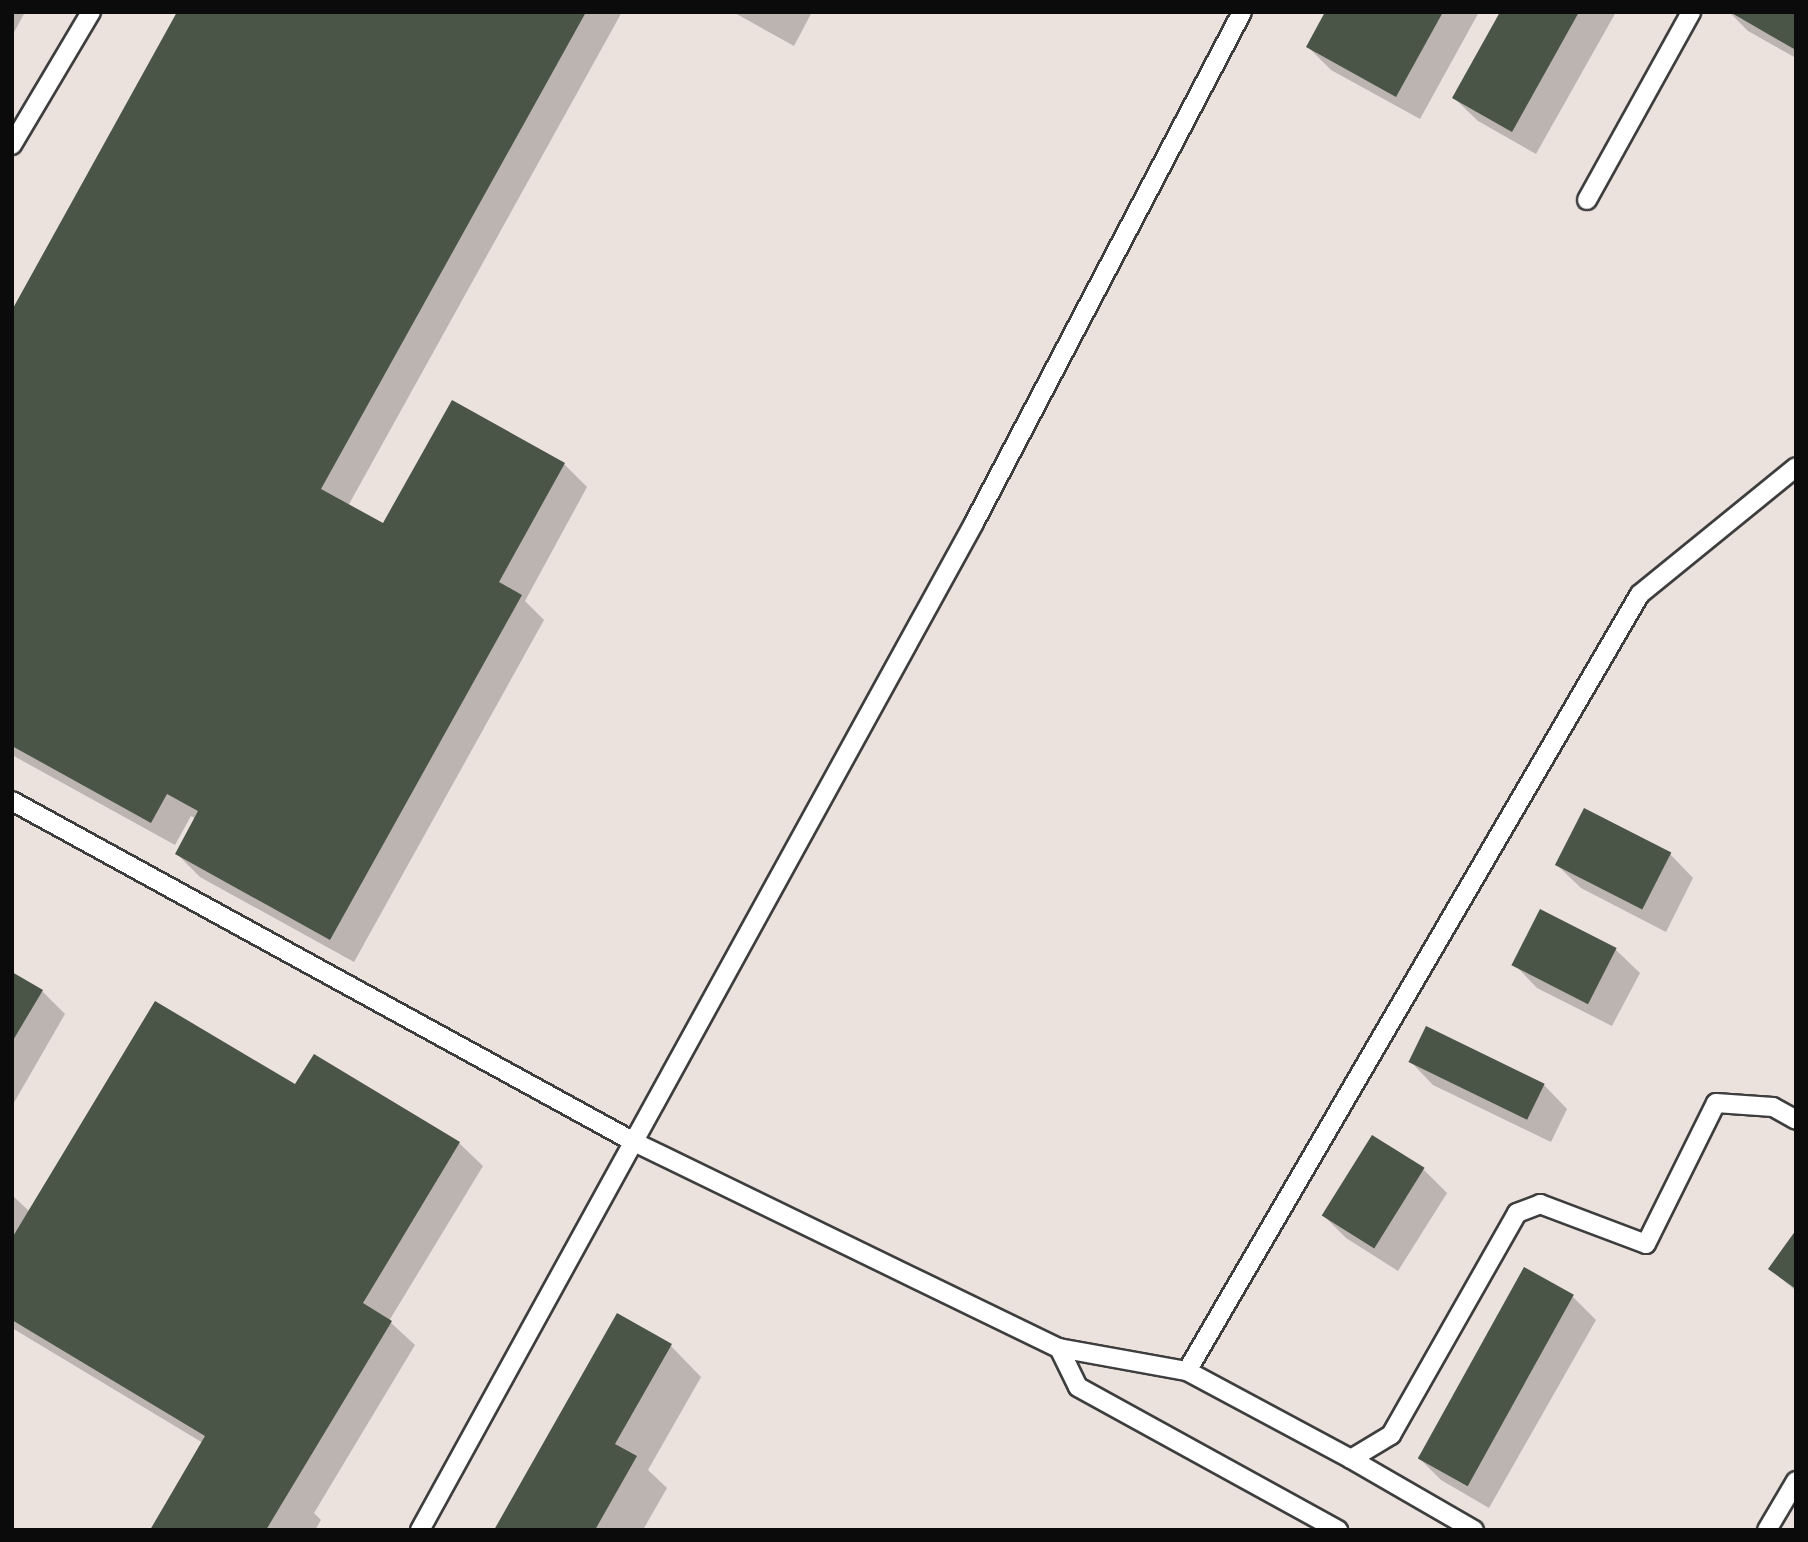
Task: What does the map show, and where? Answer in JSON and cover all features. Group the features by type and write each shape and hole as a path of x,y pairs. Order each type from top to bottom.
{"lane":[{"path":"12,145 91,12"},
{"path":"420,1530 974,523 1242,12"},
{"path":"1587,200 1691,12"},
{"path":"1187,1371 1640,594 1796,467"},
{"path":"12,801 634,1142 1059,1348 1187,1371 1351,1459 1474,1530"},
{"path":"1351,1459 1391,1435 1517,1213 1540,1204 1646,1244 1716,1103 1773,1107 1796,1120"},
{"path":"1059,1348 1078,1387 1338,1530"},
{"path":"1767,1530 1796,1481"}],"shaded area":[{"path":"12,12 1796,12 1796,1530 12,1530"}],"building":[{"path":"177,12 586,12 321,489 383,523 452,400 565,463 499,582 522,595 330,940 175,854 198,811 167,794 151,823 12,746 12,310"},
{"path":"1325,12 1443,12 1396,97 1306,47"},
{"path":"1500,12 1579,12 1512,132 1452,98"},
{"path":"1730,12 1796,12 1794,49"},
{"path":"1584,808 1671,852 1642,910 1555,865"},
{"path":"1540,909 1617,948 1588,1004 1511,965"},
{"path":"12,972 43,990 12,1042"},
{"path":"155,1001 295,1084 314,1054 460,1142 363,1303 392,1321 266,1530 150,1530 205,1436 12,1320 12,1238"},
{"path":"1426,1026 1545,1084 1527,1120 1408,1062"},
{"path":"1372,1135 1425,1168 1374,1248 1322,1216"},
{"path":"1796,1230 1796,1289 1768,1269"},
{"path":"1524,1267 1574,1295 1468,1486 1418,1459"},
{"path":"617,1313 672,1344 615,1444 637,1456 595,1530 494,1530"}]}
